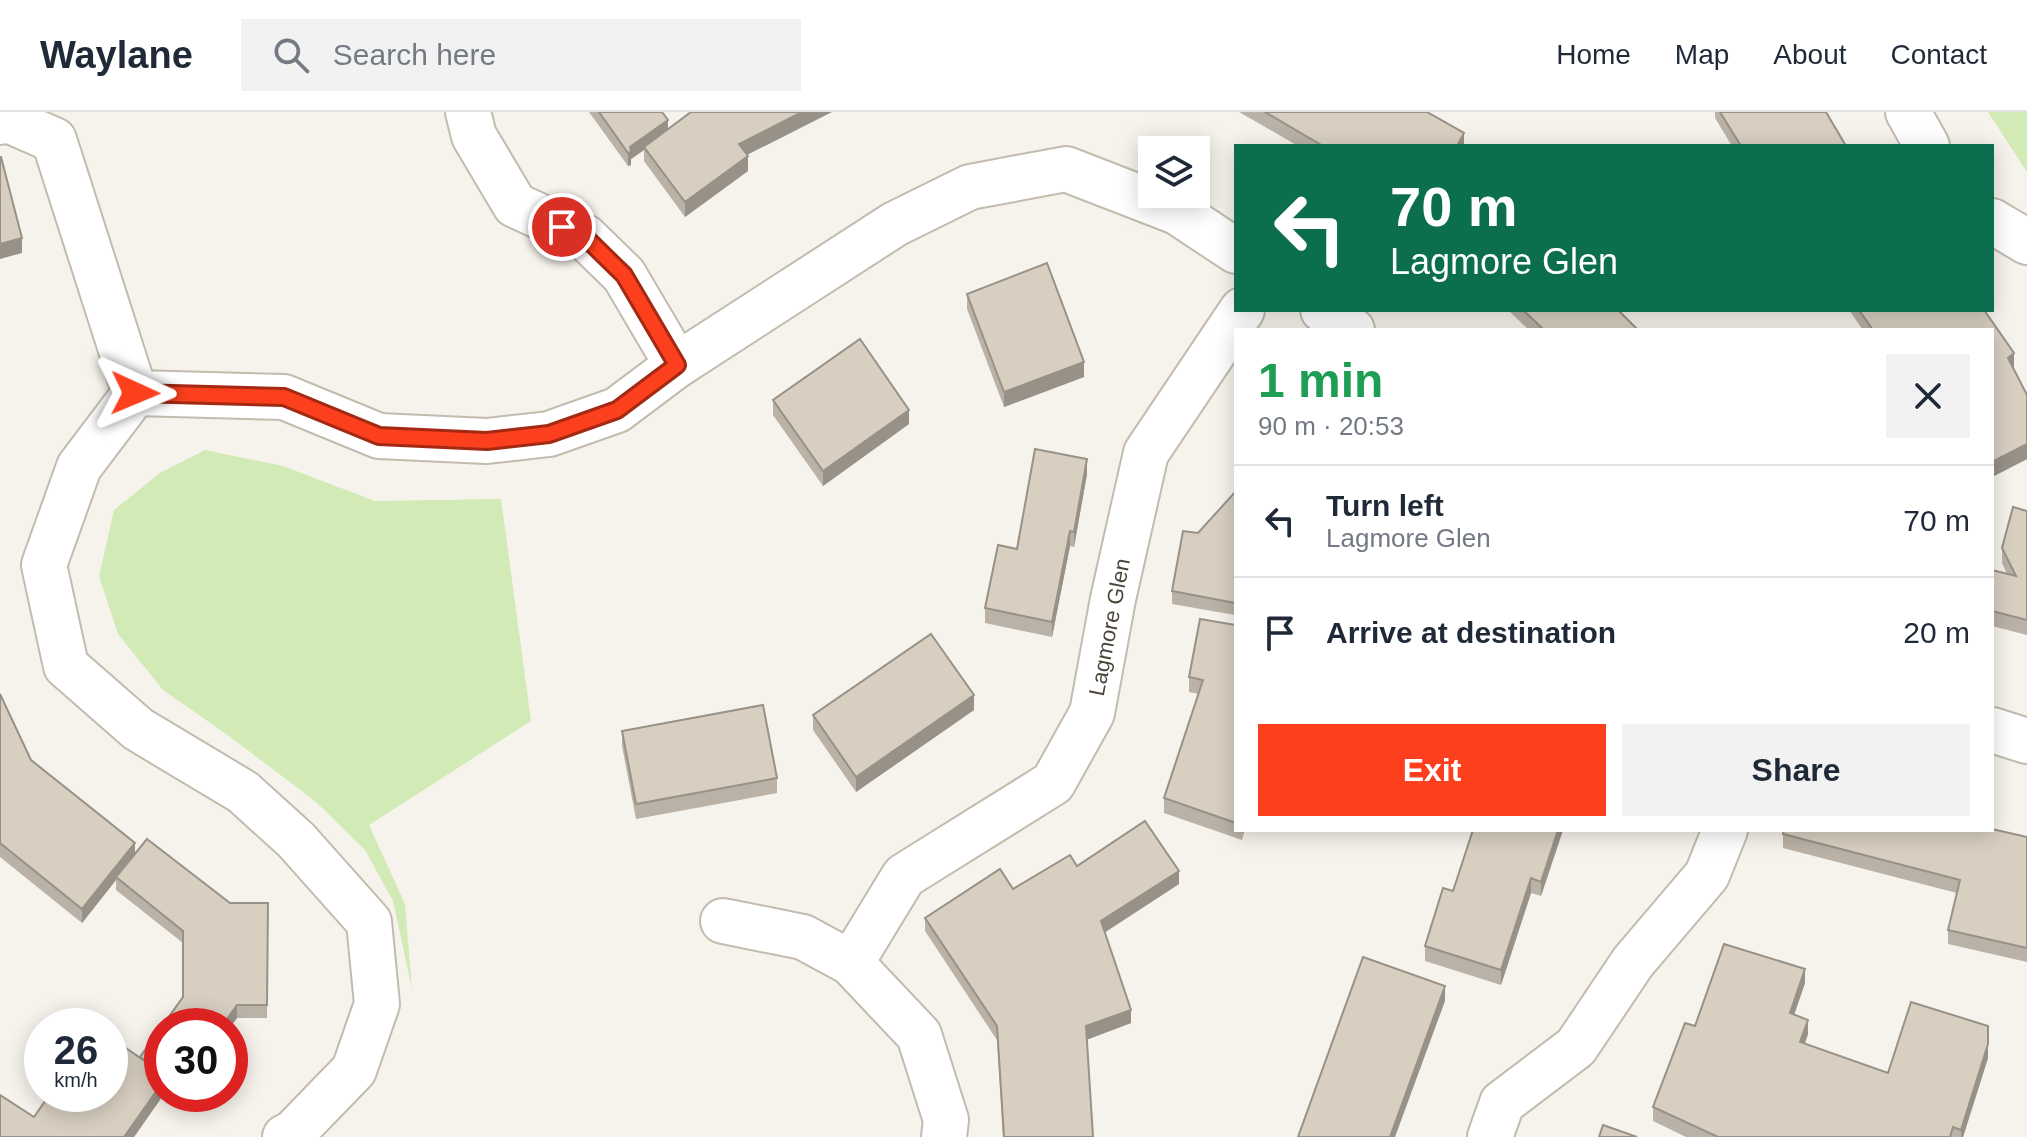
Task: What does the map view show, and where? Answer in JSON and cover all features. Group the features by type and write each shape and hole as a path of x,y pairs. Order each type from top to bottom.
{"street":[{"path":"468,112 474,136 515,205 585,237 624,275 677,365"},
{"path":"1908,112 1926,144"},
{"path":"0,122 8,120 54,140 135,393"},
{"path":"135,393 284,397 379,436 487,441 549,434 617,410 677,365 895,224 970,187 1066,169 1177,212 1234,250"},
{"path":"1994,222 2027,242"},
{"name":"Lagmore Glen","path":"851,963 904,876 1053,783 1092,713 1113,599 1146,453 1241,312"},
{"path":"1326,312 1349,328"},
{"path":"135,393 79,467 44,565 66,666 138,729 243,792 296,840 369,922 377,1004 354,1070 293,1133 285,1137"},
{"path":"1994,731 2027,741"},
{"path":"1490,1137 1502,1103 1576,1047 1633,962 1707,875 1724,832"},
{"path":"723,921 803,937 851,963 919,1035 946,1120 944,1137"}],"green space":[{"path":"1988,112 2027,112 2027,172"},
{"path":"205,450 283,466 375,501 501,499 531,721 369,825 405,904 412,989 393,901 365,850 315,801 163,690 118,634 99,576 114,510 160,473"}],"building":[{"path":"599,112 662,112 668,120 630,147 631,152 628,153"},
{"path":"691,112 802,112 739,144 748,156 685,202 644,147"},
{"path":"1265,112 1427,112 1464,133 1458,144 1320,144"},
{"path":"1720,112 1826,112 1845,144 1740,144"},
{"path":"0,157 22,238 0,244"},
{"path":"1047,263 1084,362 1004,392 967,294"},
{"path":"1525,312 1620,312 1636,328 1542,328"},
{"path":"1860,312 1985,312 2014,353 2008,358 2027,395 2027,444 1994,461 1994,328 1872,328"},
{"path":"860,339 909,410 823,471 773,400"},
{"path":"1035,449 1087,459 1074,532 1070,531 1052,622 985,608 998,545 1017,549"},
{"path":"1234,493 1234,603 1172,591 1183,531 1198,533"},
{"path":"2013,507 2027,511 2027,620 1994,612 1994,570 2016,576 2002,548"},
{"path":"1200,619 1234,625 1234,822 1164,798 1203,680 1189,677"},
{"path":"931,634 974,695 856,777 813,715"},
{"path":"0,694 31,760 135,843 82,909 0,843"},
{"path":"763,705 777,778 636,804 622,731"},
{"path":"1145,821 1179,871 1101,921 1131,1010 1086,1026 1093,1137 1004,1137 997,1026 925,918 1000,869 1013,889 1070,855 1077,866"},
{"path":"1994,829 2027,837 2027,948 1948,930 1960,880 1783,834 1994,832"},
{"path":"1472,832 1557,832 1541,882 1531,878 1501,970 1425,946 1443,888 1453,891"},
{"path":"147,839 230,903 268,903 267,1005 175,1008 183,997 183,931 116,877"},
{"path":"1724,944 1805,969 1790,1013 1808,1020 1800,1042 1888,1073 1911,1002 1988,1026 1988,1044 1961,1130 1953,1127 1950,1137 1718,1137 1653,1107 1685,1023 1695,1026"},
{"path":"1363,957 1445,986 1390,1137 1298,1137"},
{"path":"128,1049 144,1061 144,1109 124,1137 0,1137 0,1095 34,1117 37,1112 128,1112"},
{"path":"1603,1125 1637,1137 1599,1137"}],"route":[{"path":"135,393 284,397 379,436 487,441 549,434 617,410 677,365 624,275 585,237 562,227"}]}
